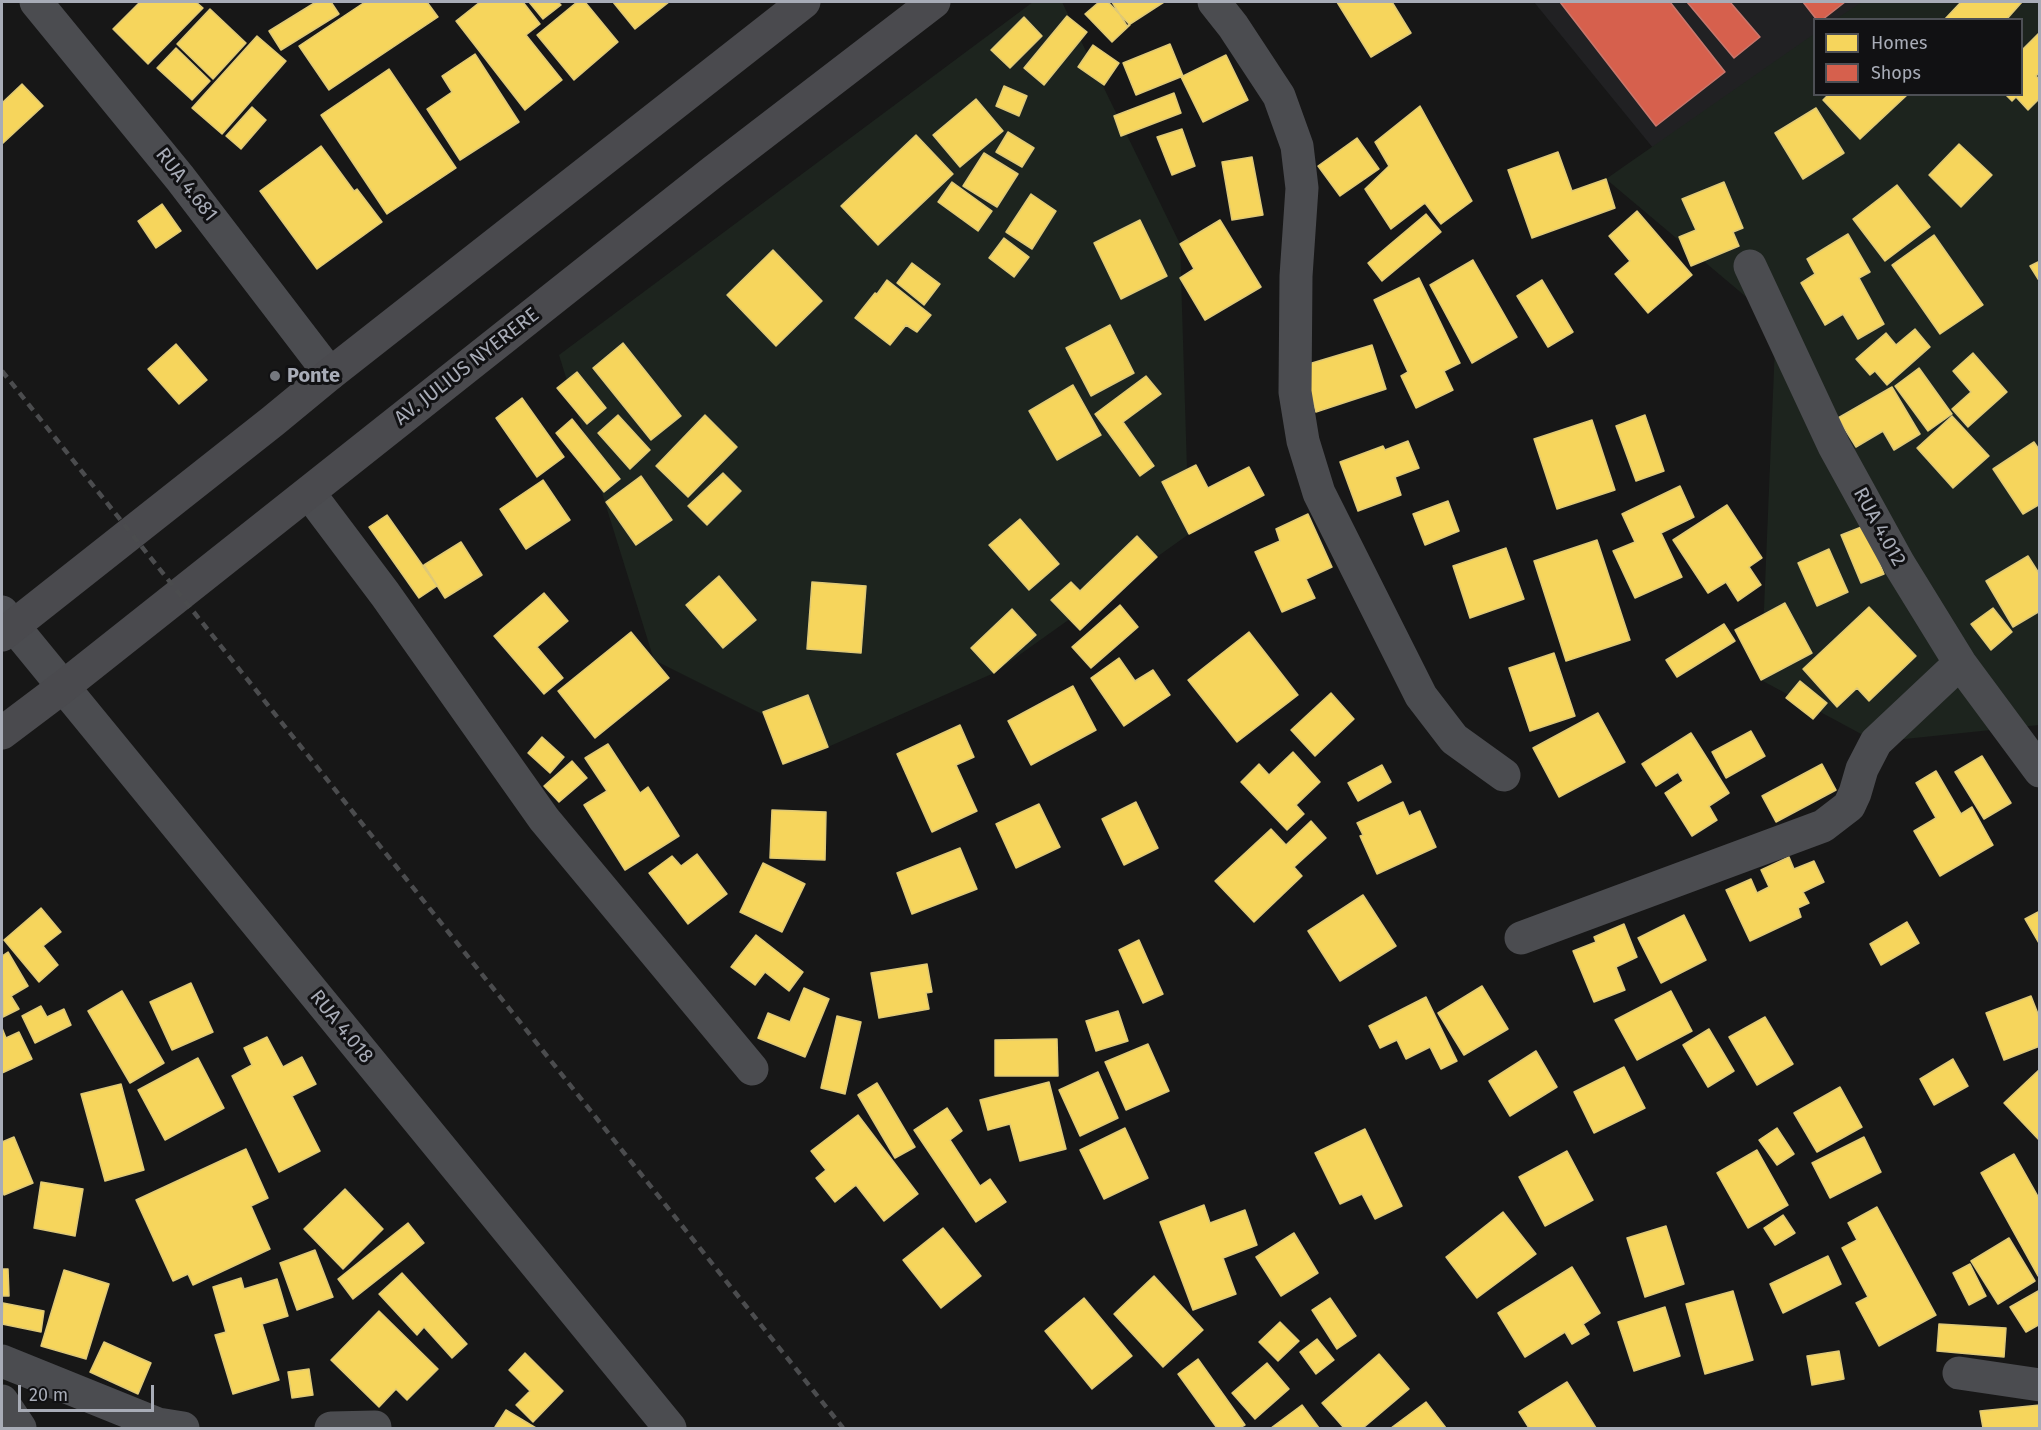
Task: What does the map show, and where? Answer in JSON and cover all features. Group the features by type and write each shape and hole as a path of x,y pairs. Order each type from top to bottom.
{"main road":[{"path":"5,624 264,428 804,2"},
{"name":"AV. JULIUS NYERERE","path":"2,733 723,164 934,2"}],"street":[{"name":"RUA 4.681","path":"36,2 180,178 330,374"},
{"path":"1214,2 1233,26 1279,96 1297,146 1302,188 1296,276 1295,392 1303,441 1319,493 1421,696 1454,739 1504,775"},
{"name":"RUA 4.012","path":"1750,266 1834,446 1899,564 1960,663 2040,771"},
{"path":"309,493 385,594 544,819 752,1069"},
{"name":"RUA 4.018","path":"5,624 63,687 670,1428"},
{"path":"1521,938 1823,826 1849,806 1862,769 1876,742 1960,663"},
{"path":"2,1361 158,1424 183,1428"},
{"path":"1959,1373 2040,1385"},
{"path":"2,1401 20,1428"},
{"path":"331,1428 375,1427"}],"shaded area":[{"path":"1033,2 1062,2 1180,244 1189,534 994,673 828,747 654,660 559,355"},
{"path":"1534,2 1887,2 1865,18 1813,18 1813,59 1671,170"},
{"path":"1862,2 2039,2 2039,725 1876,742 1761,680 1776,322 1606,179 1813,35 1813,96 2023,96 2023,18 1838,18"}],"building: Homes":[{"path":"140,2 196,2 203,8 148,64 113,29"},
{"path":"316,2 331,2 339,14 281,50 269,31"},
{"path":"365,2 427,2 438,17 329,90 299,46"},
{"path":"480,2 523,2 540,24 526,35 562,80 525,110 456,21"},
{"path":"529,2 558,2 561,5 543,19"},
{"path":"577,2 585,2 618,42 574,80 537,35"},
{"path":"613,2 669,2 635,29"},
{"path":"1099,2 1108,2 1130,25 1112,42 1085,14"},
{"path":"1112,2 1164,2 1127,26"},
{"path":"1337,2 1392,2 1411,33 1371,57"},
{"path":"1961,2 2022,2 2008,18 1946,18"},
{"path":"210,9 246,43 213,79 177,44"},
{"path":"1067,16 1087,32 1044,85 1024,68"},
{"path":"1024,17 1042,36 1010,68 991,50"},
{"path":"2039,33 2040,72 2036,76 2040,80 2040,98 2028,110 2016,97 2012,101 2007,96 2023,96 2023,49"},
{"path":"257,36 286,61 222,134 192,108"},
{"path":"1170,44 1183,76 1136,95 1123,63"},
{"path":"1093,45 1119,63 1104,85 1078,67"},
{"path":"176,48 210,81 192,100 157,68"},
{"path":"475,54 519,122 460,160 427,109 452,92 442,76"},
{"path":"1226,55 1248,100 1203,122 1181,77"},
{"path":"389,69 456,168 387,214 321,115"},
{"path":"22,84 43,106 2,144 2,103"},
{"path":"1004,86 1027,96 1019,116 996,106"},
{"path":"1174,93 1181,113 1121,136 1114,116"},
{"path":"1827,96 1906,96 1860,139 1823,100"},
{"path":"976,99 1003,131 960,167 933,135"},
{"path":"1420,106 1472,201 1441,224 1425,203 1391,229 1365,189 1389,166 1375,142"},
{"path":"252,107 266,120 241,149 226,136"},
{"path":"1816,108 1844,153 1803,179 1775,133"},
{"path":"1182,129 1195,166 1172,175 1157,137"},
{"path":"1008,132 1034,148 1022,167 996,152"},
{"path":"916,135 953,174 878,245 841,206"},
{"path":"1357,138 1379,169 1340,196 1318,166"},
{"path":"1959,144 1992,175 1961,207 1929,175"},
{"path":"321,146 354,191 357,189 382,222 317,269 260,191"},
{"path":"1558,152 1572,191 1606,179 1615,208 1532,238 1508,170"},
{"path":"984,153 1018,174 997,207 963,186"},
{"path":"1252,157 1263,215 1232,220 1222,162"},
{"path":"952,182 992,211 978,231 938,202"},
{"path":"1724,182 1743,228 1733,232 1739,246 1691,266 1679,237 1696,230 1682,199"},
{"path":"1897,185 1930,227 1885,261 1853,219"},
{"path":"1031,194 1056,211 1032,249 1006,232"},
{"path":"162,204 181,231 156,248 138,221"},
{"path":"1637,211 1692,275 1648,313 1615,274 1630,261 1609,236"},
{"path":"1426,214 1441,232 1382,281 1368,263"},
{"path":"1140,220 1167,276 1121,299 1094,243"},
{"path":"1220,220 1261,287 1205,320 1180,278 1194,269 1180,244"},
{"path":"1848,234 1870,272 1859,278 1884,324 1858,339 1843,314 1825,325 1801,283 1815,274 1807,259"},
{"path":"1934,235 1983,305 1940,334 1892,265"},
{"path":"1004,238 1029,257 1014,277 989,258"},
{"path":"773,250 822,301 776,346 727,295"},
{"path":"1473,260 1517,337 1472,363 1430,285"},
{"path":"2040,261 2040,282 2030,266"},
{"path":"912,263 940,284 924,305 897,283"},
{"path":"1419,278 1460,363 1444,371 1453,390 1416,408 1401,376 1408,372 1374,300"},
{"path":"887,280 931,315 917,332 906,325 890,345 855,318"},
{"path":"1542,280 1573,332 1548,347 1517,296"},
{"path":"1110,325 1134,373 1091,396 1066,348"},
{"path":"1915,329 1930,347 1887,385 1875,371 1870,375 1856,359 1886,333 1896,345"},
{"path":"623,343 681,416 651,440 593,368"},
{"path":"176,344 207,380 179,404 148,369"},
{"path":"1372,345 1386,389 1316,412 1302,366"},
{"path":"1973,353 2007,392 1968,427 1952,409 1971,392 1953,371"},
{"path":"1919,368 1952,414 1928,431 1895,386"},
{"path":"577,372 606,408 587,424 557,388"},
{"path":"1146,376 1161,394 1123,422 1154,466 1140,476 1095,414"},
{"path":"1073,385 1101,435 1057,460 1029,411"},
{"path":"1892,387 1920,434 1894,450 1883,431 1856,447 1838,418"},
{"path":"522,398 564,457 537,477 496,418"},
{"path":"618,415 650,450 630,469 598,433"},
{"path":"705,415 737,447 688,497 656,466"},
{"path":"1645,415 1664,471 1636,481 1616,426"},
{"path":"1952,416 1989,456 1953,488 1917,448"},
{"path":"572,419 620,479 604,492 556,433"},
{"path":"1592,420 1615,490 1557,509 1534,439"},
{"path":"1408,441 1419,468 1395,477 1401,495 1358,511 1340,462 1383,446 1385,450"},
{"path":"2034,442 2040,451 2040,504 2023,514 1993,469"},
{"path":"1196,465 1208,488 1249,467 1264,495 1189,534 1162,482"},
{"path":"723,473 741,491 707,525 688,506"},
{"path":"641,476 672,520 636,545 606,502"},
{"path":"543,480 570,520 526,549 500,509"},
{"path":"1680,486 1694,517 1661,533 1682,577 1635,598 1613,551 1635,542 1622,514"},
{"path":"1448,501 1459,531 1425,545 1413,514"},
{"path":"1727,505 1762,558 1749,567 1761,585 1738,601 1726,582 1708,593 1673,540"},
{"path":"1308,514 1332,567 1306,579 1315,598 1282,612 1255,552 1280,541 1276,529"},
{"path":"387,515 437,586 419,598 369,527"},
{"path":"1020,519 1059,564 1029,590 989,545"},
{"path":"1864,526 1884,574 1861,583 1841,535"},
{"path":"1137,536 1157,557 1080,630 1051,600 1071,582 1080,591"},
{"path":"1597,540 1630,640 1566,661 1534,561"},
{"path":"461,542 482,575 445,598 424,565"},
{"path":"1506,548 1524,599 1470,618 1453,566"},
{"path":"1829,549 1848,592 1817,606 1798,563"},
{"path":"2028,556 2040,575 2040,611 2013,627 1986,581"},
{"path":"719,576 756,620 723,648 686,605"},
{"path":"812,582 866,586 861,653 807,649"},
{"path":"544,593 568,621 537,647 563,678 544,694 494,636"},
{"path":"1785,603 1812,653 1761,680 1735,630"},
{"path":"1120,605 1138,627 1091,668 1072,647"},
{"path":"1869,607 1916,656 1869,701 1857,688 1837,707 1803,669"},
{"path":"1993,608 2012,632 1991,650 1971,624"},
{"path":"1012,609 1036,635 994,673 971,648"},
{"path":"1724,624 1735,641 1677,677 1666,660"},
{"path":"631,632 669,678 595,738 558,691"},
{"path":"1249,632 1298,695 1237,742 1188,680"},
{"path":"1554,653 1575,716 1530,731 1509,668"},
{"path":"1119,658 1135,681 1153,670 1170,695 1124,726 1091,678"},
{"path":"1800,681 1827,703 1813,719 1786,698"},
{"path":"1073,686 1096,730 1031,765 1008,721"},
{"path":"1331,693 1354,719 1315,756 1291,730"},
{"path":"808,695 828,747 783,764 763,712"},
{"path":"1598,713 1625,762 1559,797 1533,748"},
{"path":"960,725 974,757 956,765 977,811 932,832 897,754"},
{"path":"1751,731 1765,756 1726,778 1712,752"},
{"path":"1691,733 1729,793 1709,806 1717,820 1692,836 1665,793 1683,781 1678,772 1656,786 1642,764"},
{"path":"542,737 564,757 550,773 528,753"},
{"path":"608,744 640,793 648,787 679,836 625,870 584,805 607,791 585,758"},
{"path":"1293,752 1320,782 1296,805 1304,814 1287,830 1241,782 1259,764 1269,775"},
{"path":"1982,756 2011,803 1984,819 1955,772"},
{"path":"572,761 587,778 559,802 544,786"},
{"path":"1822,764 1836,790 1776,822 1762,796"},
{"path":"1382,765 1391,782 1358,801 1348,783"},
{"path":"1936,771 1961,814 1972,807 1993,845 1940,876 1914,831 1936,818 1916,783"},
{"path":"1136,802 1158,848 1124,865 1102,819"},
{"path":"1403,802 1409,816 1420,811 1436,847 1377,874 1360,836 1363,835 1357,823"},
{"path":"1039,804 1060,847 1016,868 996,824"},
{"path":"772,810 826,812 825,860 770,858"},
{"path":"1311,821 1326,838 1294,867 1302,876 1254,922 1215,881 1271,829 1286,845"},
{"path":"960,848 977,889 912,914 897,873"},
{"path":"697,854 727,894 688,924 649,873 672,856 681,866"},
{"path":"1789,857 1794,869 1814,861 1824,882 1803,892 1809,903 1798,908 1801,917 1750,941 1726,890 1751,879 1757,893 1769,887 1761,870"},
{"path":"763,863 805,884 782,932 740,912"},
{"path":"1363,895 1396,946 1340,981 1308,931"},
{"path":"41,908 61,932 43,946 58,965 39,982 4,940"},
{"path":"2040,911 2040,945 2025,919"},
{"path":"1684,915 1706,960 1661,983 1638,938"},
{"path":"1907,922 1919,943 1881,965 1870,944"},
{"path":"1624,924 1637,957 1616,967 1625,990 1594,1002 1573,951 1596,942 1594,937"},
{"path":"756,935 803,972 789,991 765,972 755,985 731,967"},
{"path":"1139,940 1163,994 1143,1003 1119,950"},
{"path":"8,952 28,986 11,996 19,1009 3,1017 2,956"},
{"path":"927,964 932,992 926,993 929,1009 879,1018 871,973"},
{"path":"191,983 213,1032 172,1050 150,1002"},
{"path":"1482,986 1508,1029 1464,1055 1438,1013"},
{"path":"804,988 829,999 805,1057 758,1038 768,1013 790,1022"},
{"path":"122,991 164,1063 130,1083 88,1011"},
{"path":"1671,991 1692,1031 1637,1060 1615,1020"},
{"path":"2031,996 2040,1019 2040,1046 2004,1060 1986,1013"},
{"path":"1426,997 1457,1061 1441,1069 1430,1047 1406,1059 1397,1040 1380,1048 1369,1026"},
{"path":"41,1006 47,1017 64,1009 71,1025 35,1043 22,1016"},
{"path":"1118,1011 1128,1041 1096,1051 1086,1021"},
{"path":"837,1016 861,1022 845,1094 821,1088"},
{"path":"1765,1017 1793,1064 1757,1085 1729,1037"},
{"path":"2,1028 6,1038 19,1032 32,1059 2,1073"},
{"path":"1709,1029 1734,1071 1708,1087 1683,1045"},
{"path":"267,1037 283,1067 302,1057 316,1084 292,1096 320,1151 279,1172 232,1076 252,1065 244,1048"},
{"path":"1057,1039 1058,1076 995,1076 995,1040"},
{"path":"1148,1044 1169,1091 1126,1110 1105,1062"},
{"path":"1536,1051 1557,1087 1510,1116 1489,1081"},
{"path":"198,1058 224,1108 165,1140 138,1090"},
{"path":"1953,1059 1968,1086 1934,1105 1920,1079"},
{"path":"1624,1067 1645,1108 1594,1133 1574,1092"},
{"path":"2040,1069 2040,1141 2004,1103"},
{"path":"1098,1072 1118,1118 1080,1136 1059,1090"},
{"path":"1049,1082 1066,1149 1020,1161 1010,1124 988,1130 980,1100"},
{"path":"877,1083 915,1147 895,1158 858,1095"},
{"path":"121,1084 144,1170 105,1181 81,1094"},
{"path":"1840,1087 1862,1127 1817,1152 1794,1113"},
{"path":"947,1108 962,1131 950,1140 980,1186 990,1179 1006,1202 976,1222 914,1130"},
{"path":"858,1115 918,1194 884,1221 856,1185 835,1202 816,1178 826,1170 811,1151"},
{"path":"1125,1128 1148,1178 1104,1199 1080,1150"},
{"path":"1777,1128 1794,1154 1777,1165 1759,1140"},
{"path":"1365,1129 1402,1206 1375,1219 1362,1194 1340,1204 1315,1153"},
{"path":"14,1137 33,1183 4,1195 2,1142"},
{"path":"1864,1137 1881,1172 1830,1198 1812,1163"},
{"path":"246,1149 268,1198 251,1206 270,1249 193,1285 188,1274 173,1281 136,1200"},
{"path":"1757,1150 1788,1205 1748,1228 1717,1173"},
{"path":"1567,1151 1593,1200 1545,1226 1519,1177"},
{"path":"2014,1154 2040,1200 2040,1275 2038,1276 1981,1173"},
{"path":"41,1182 83,1189 75,1236 34,1228"},
{"path":"345,1189 383,1229 343,1269 304,1229"},
{"path":"1204,1205 1210,1223 1245,1210 1257,1245 1223,1258 1236,1294 1193,1310 1160,1222"},
{"path":"1877,1207 1936,1315 1879,1346 1856,1303 1868,1297 1842,1248 1857,1240 1848,1223"},
{"path":"1503,1212 1536,1254 1477,1298 1446,1257"},
{"path":"1783,1215 1795,1233 1775,1245 1764,1228"},
{"path":"408,1223 424,1243 353,1299 338,1279"},
{"path":"1666,1226 1684,1284 1645,1297 1627,1238"},
{"path":"943,1228 981,1276 941,1308 903,1260"},
{"path":"1294,1233 1318,1273 1281,1296 1256,1257"},
{"path":"2009,1238 2035,1281 1998,1304 1971,1261"},
{"path":"315,1250 333,1297 297,1310 280,1263"},
{"path":"1828,1256 1841,1284 1783,1313 1770,1284"},
{"path":"1970,1264 1986,1296 1969,1305 1953,1273"},
{"path":"1572,1267 1600,1313 1583,1324 1589,1334 1572,1344 1565,1332 1525,1357 1498,1313"},
{"path":"2,1269 8,1269 9,1296 2,1296"},
{"path":"64,1270 109,1284 86,1359 41,1346"},
{"path":"402,1273 467,1344 452,1358 424,1327 417,1335 379,1294"},
{"path":"1154,1276 1203,1330 1163,1367 1114,1314"},
{"path":"241,1278 244,1289 277,1279 288,1316 262,1324 279,1380 233,1394 215,1335 226,1332 213,1287"},
{"path":"2040,1290 2040,1324 2026,1332 2010,1307"},
{"path":"1733,1291 1753,1360 1705,1374 1686,1304"},
{"path":"1084,1298 1132,1356 1092,1389 1045,1331"},
{"path":"1330,1298 1356,1336 1337,1349 1312,1310"},
{"path":"3,1303 44,1311 41,1332 2,1324"},
{"path":"1665,1307 1680,1356 1634,1371 1618,1322"},
{"path":"379,1311 438,1369 407,1400 396,1389 379,1407 331,1360"},
{"path":"1280,1322 1299,1341 1278,1361 1259,1342"},
{"path":"1939,1324 2006,1328 2004,1357 1937,1351"},
{"path":"1317,1339 1334,1360 1316,1374 1300,1352"},
{"path":"104,1342 151,1363 138,1394 90,1372"},
{"path":"1839,1351 1844,1379 1812,1385 1807,1356"},
{"path":"525,1353 563,1391 533,1422 516,1405 530,1391 509,1370"},
{"path":"1379,1354 1409,1389 1363,1428 1344,1428 1322,1403"},
{"path":"1198,1359 1245,1425 1239,1428 1217,1428 1178,1374"},
{"path":"1267,1363 1289,1389 1255,1419 1232,1393"},
{"path":"309,1369 313,1395 292,1398 288,1372"},
{"path":"1567,1382 1596,1428 1529,1428 1519,1412"},
{"path":"1426,1402 1446,1428 1391,1428"},
{"path":"1302,1405 1319,1428 1271,1428"},
{"path":"2040,1405 2040,1428 1983,1428 1980,1411"},
{"path":"506,1410 536,1428 495,1427"}],"building: Shops":[{"path":"1560,2 1670,2 1725,72 1656,126"},
{"path":"1687,2 1730,2 1760,37 1734,58"},
{"path":"1803,2 1845,2 1825,18 1815,18"}],"railway":[{"path":"2,371 843,1428"}],"place":[{"name":"Ponte","path":"275,376"}]}
